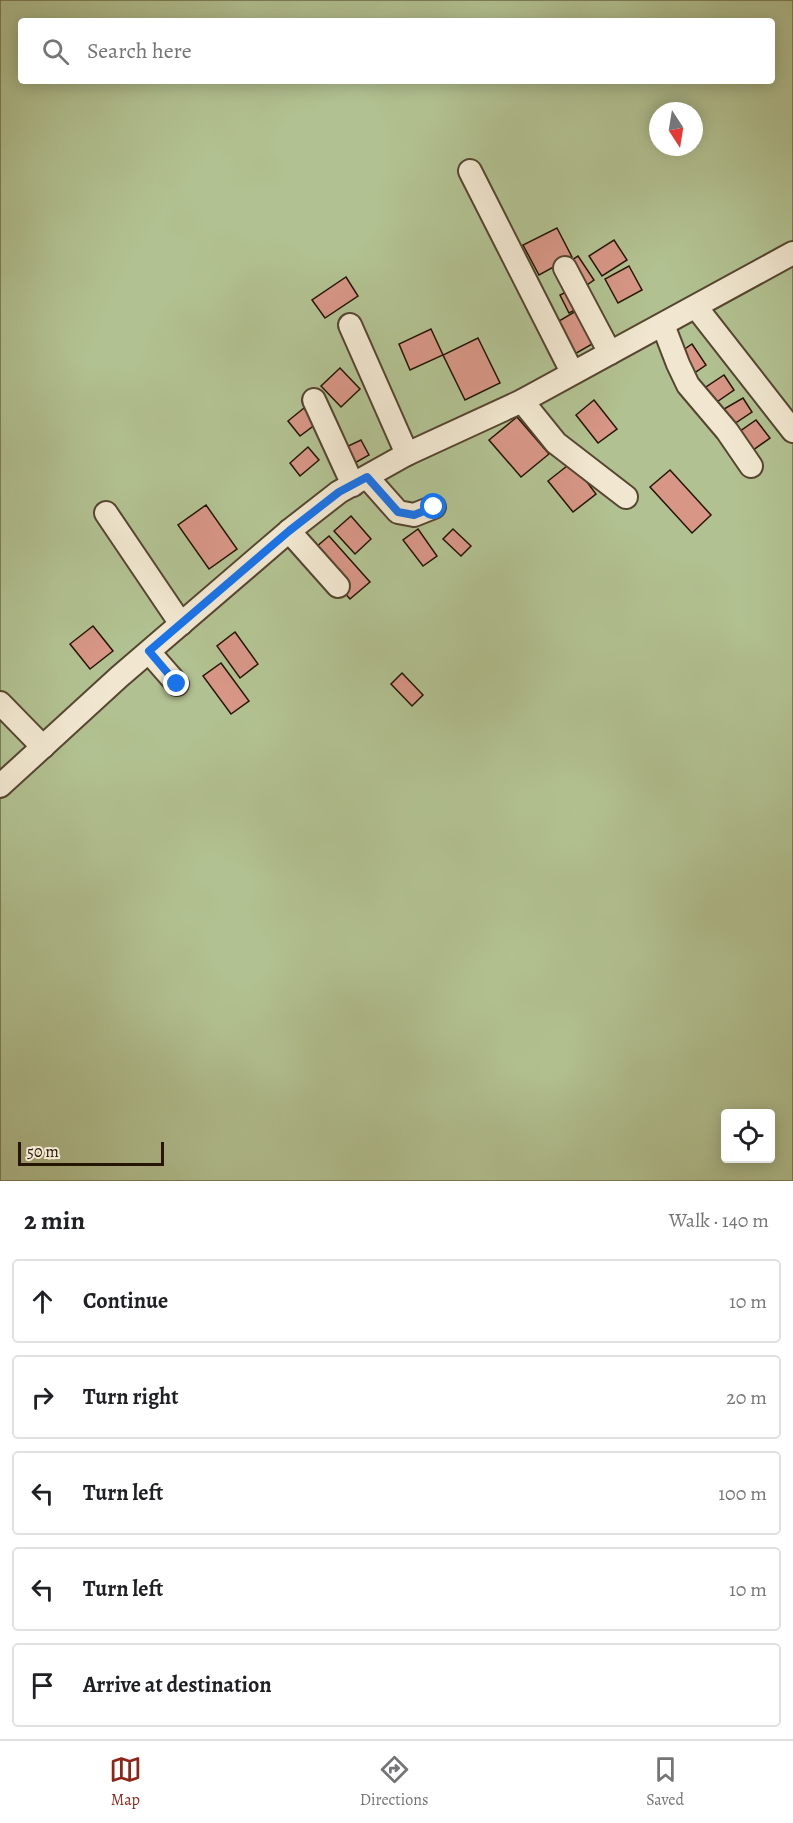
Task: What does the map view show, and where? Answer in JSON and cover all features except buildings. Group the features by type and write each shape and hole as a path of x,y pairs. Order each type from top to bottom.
{"street":[{"path":"470,171 572,372"},
{"path":"0,786 149,651 289,531 339,492 407,454 522,401 793,253"},
{"path":"565,268 610,353"},
{"path":"696,307 793,431"},
{"path":"350,325 407,454"},
{"path":"663,325 688,385 727,431 751,466"},
{"path":"314,400 360,481 398,512 414,515 434,507"},
{"path":"522,401 525,408 556,443 626,497"},
{"path":"106,513 181,624"},
{"path":"289,531 338,586"},
{"path":"149,651 177,684"},
{"path":"0,702 43,747"}],"green space":[{"path":"0,0 793,0 793,1181 0,1181"}],"route":[{"path":"177,684 149,651 289,531 339,492 367,477 398,512 414,515 434,507"}]}
